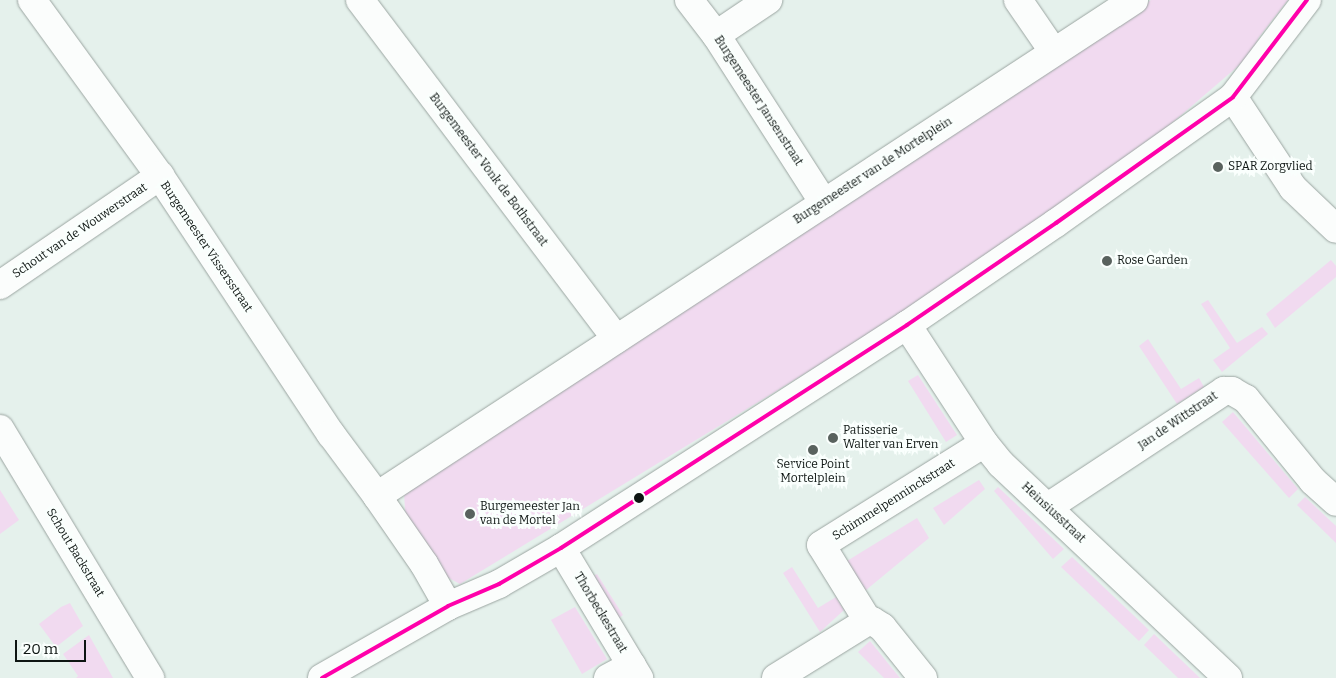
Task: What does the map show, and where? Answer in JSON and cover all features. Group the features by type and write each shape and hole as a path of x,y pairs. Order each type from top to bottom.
{"street":[{"name":"Burgemeester Vissersstraat","path":"32,0 160,176 330,434 377,496"},
{"name":"Burgemeester Vonk de Bothstraat","path":"360,0 616,339"},
{"name":"Burgemeester Jansenstraat","path":"690,0 716,35 824,203"},
{"path":"716,35 768,0"},
{"path":"1018,0 1053,51"},
{"name":"Burgemeester van de Mortelplein","path":"377,496 1053,51 1134,0"},
{"path":"322,678 448,606 499,584 561,548 907,325 1233,98 1307,0"},
{"path":"1233,98 1293,188 1336,230"},
{"name":"Schout van de Wouwerstraat","path":"0,285 160,176"},
{"name":"Heinsiusstraat","path":"907,325 984,443 1000,464 1228,678"},
{"name":"Jan de Wittstraat","path":"1048,507 1224,391 1232,391 1246,399 1313,481 1336,502"},
{"name":"Schout Backstraat","path":"0,429 150,678"},
{"name":"Schimmelpenninckstraat","path":"923,678 882,627 872,621 868,621 821,545 984,443"},
{"path":"377,496 424,564 448,606"},
{"name":"Thorbeckestraat","path":"561,548 636,671"},
{"path":"776,678 868,621"},
{"path":"608,678 636,671"}],"shaded area":[{"path":"1151,0 1288,0 1259,37 1251,55 1136,154 960,279 460,584 447,577 406,522 404,494"},
{"path":"1331,260 1336,266 1336,277 1275,328 1266,314"},
{"path":"1208,300 1237,343 1262,327 1268,334 1222,372 1213,360 1230,348 1201,304"},
{"path":"1148,339 1181,389 1199,378 1204,387 1177,404 1139,346"},
{"path":"918,375 957,435 946,442 908,381"},
{"path":"1233,412 1298,489 1289,498 1222,422"},
{"path":"979,480 985,489 944,525 933,508"},
{"path":"998,487 1064,549 1053,559 994,491"},
{"path":"0,490 19,520 0,534"},
{"path":"1305,497 1336,526 1336,543 1297,505"},
{"path":"917,518 929,538 860,595 842,564"},
{"path":"1072,557 1149,630 1139,641 1061,567"},
{"path":"792,567 818,608 836,597 844,610 820,632 783,573"},
{"path":"597,574 623,615 615,621 589,579"},
{"path":"70,603 83,626 56,647 39,624 61,607"},
{"path":"575,607 607,659 582,674 551,620"},
{"path":"1154,634 1200,678 1178,678 1144,645"},
{"path":"89,635 113,678 76,678 78,676 63,654"},
{"path":"870,641 900,678 884,678 858,652"}],"transit line":[{"path":"322,678 448,606 499,584 561,548 907,325 1056,223 1233,97 1307,0"}],"place":[{"name":"SPAR Zorgvlied","path":"1218,167"},
{"name":"Rose Garden","path":"1107,261"},
{"name":"Patisserie Walter van Erven","path":"833,438"},
{"name":"Service Point Mortelplein","path":"813,450"},
{"name":"Burgemeester Jan van de Mortel","path":"470,514"}]}
